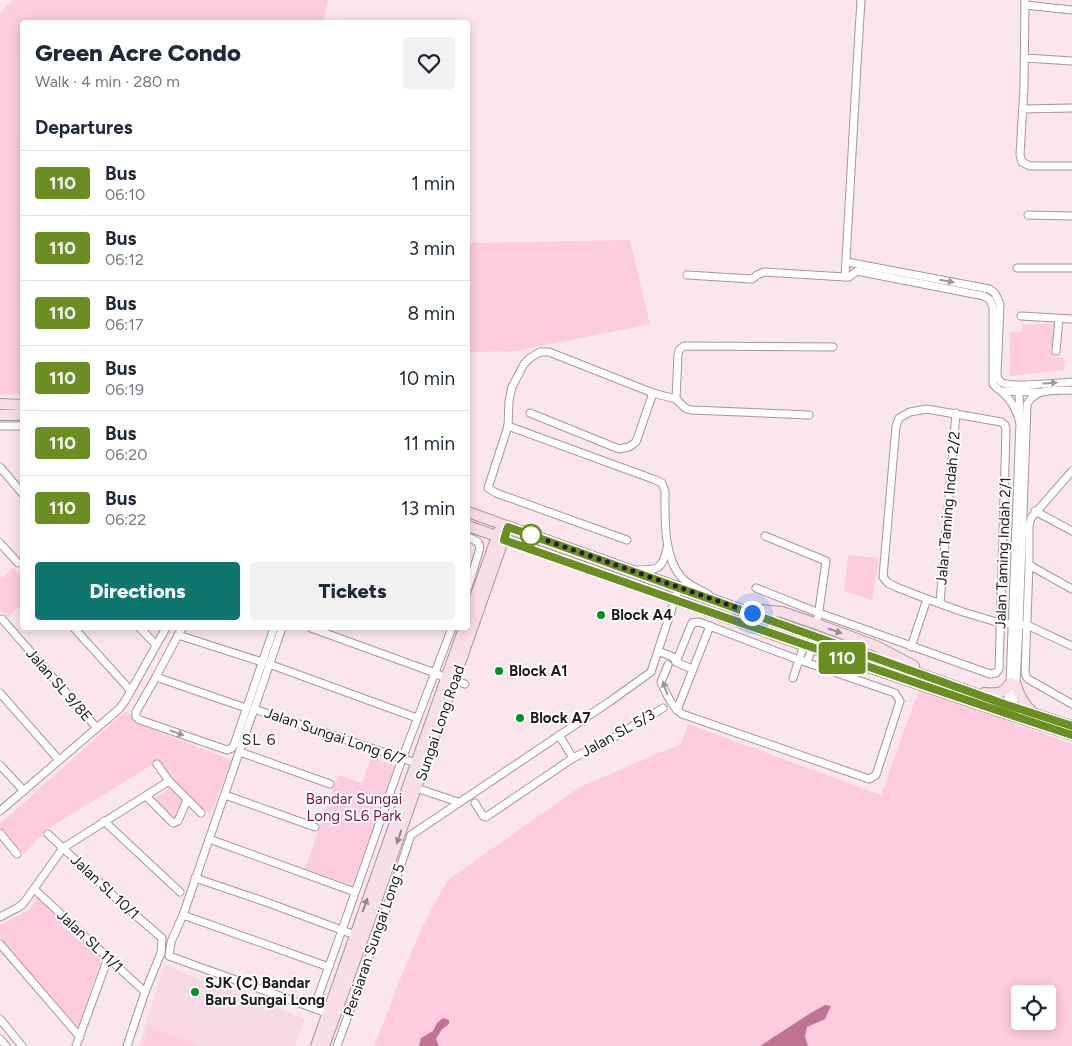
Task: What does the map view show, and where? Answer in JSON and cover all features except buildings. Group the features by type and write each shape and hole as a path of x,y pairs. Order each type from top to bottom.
{"street":[{"path":"845,277 862,0"},
{"path":"1072,10 1025,2 1025,58 1020,155 1022,162 1030,166 1072,166"},
{"path":"1025,58 1072,60"},
{"path":"1023,109 1072,108"},
{"path":"1028,215 1072,216"},
{"path":"847,262 989,288 996,293 1000,304 998,379 1004,384 1042,392 1072,390"},
{"path":"1017,268 1072,268"},
{"path":"687,275 752,279 764,272 845,277 850,277 857,272 984,296 990,300 993,308 992,380 995,387 1016,408 1020,423"},
{"path":"1021,316 1072,319"},
{"path":"1056,351 1059,319"},
{"path":"676,399 678,355 679,350 684,346 832,347"},
{"path":"627,540 496,493 488,488 508,426 512,387 524,364 530,358 540,352 549,352 653,393 676,399 685,408 691,410 809,415"},
{"path":"1001,391 1072,382"},
{"path":"1008,710 1013,684 1016,624 1026,404 1023,388"},
{"path":"1016,624 1020,423 1023,388"},
{"path":"1026,404 1032,396 1042,392"},
{"path":"530,413 619,449 629,447 636,442 653,393"},
{"path":"0,404 20,405"},
{"path":"956,413 927,408 910,412 899,418 896,426 884,577 888,583 927,599 1000,623 1027,625 1072,646"},
{"name":"Jalan Taming Indah 2/1","path":"911,646 990,674 996,673 999,669 1006,430 1005,425 1001,422 956,413"},
{"name":"Jalan Taming Indah 2/2","path":"940,603 956,413"},
{"path":"0,415 20,415"},
{"path":"0,426 20,426"},
{"path":"508,426 662,483 665,491 668,546 675,569 684,580 716,601"},
{"path":"0,468 20,491"},
{"path":"1072,472 1035,511 1029,526 1026,676 1046,690 1072,704"},
{"path":"1035,511 1072,531"},
{"path":"470,513 973,692 1008,710 1033,713 1057,724 1072,735"},
{"name":"Sungai Long Road","path":"470,612 505,526"},
{"path":"470,527 808,647 1057,724"},
{"path":"765,536 826,561 817,624"},
{"path":"470,538 478,542 480,550 470,581"},
{"name":"Sungai Long Road","path":"470,623 500,538"},
{"path":"0,543 18,563"},
{"path":"631,570 654,570 660,566 668,546"},
{"path":"1029,565 1072,589"},
{"path":"416,788 458,802 651,672 679,587"},
{"path":"756,588 911,646 927,599"},
{"path":"737,608 782,612 817,624 876,646 946,683"},
{"name":"Jalan SL 9/8E","path":"2,619 96,727"},
{"path":"668,664 661,682 676,710 682,714 869,779 876,775 900,701 896,693 799,660 698,622 692,623 676,662"},
{"path":"676,710 710,626"},
{"path":"76,630 131,692"},
{"path":"142,630 156,645"},
{"path":"0,811 119,709 131,692 165,630"},
{"path":"181,630 136,712 136,717 227,750 234,745 281,630"},
{"path":"266,663 274,630"},
{"path":"317,630 465,684"},
{"path":"314,1008 449,630"},
{"name":"Sungai Long Road","path":"323,1046 327,1012 416,763 450,680 463,630"},
{"name":"Sungai Long Road","path":"323,1046 416,788 468,630"},
{"path":"178,635 266,663 417,718"},
{"path":"793,678 799,660 808,647"},
{"path":"807,662 808,647"},
{"path":"658,651 692,669"},
{"path":"655,659 668,664 676,662"},
{"name":"Jalan Sungai Long 6/7","path":"156,677 416,763"},
{"path":"973,692 986,694 1000,693 1013,684"},
{"path":"1013,684 1023,703 1033,713"},
{"path":"0,693 59,760"},
{"path":"250,708 240,752 183,915 171,942 169,956 327,1012"},
{"name":"Jalan SL 5/3","path":"475,802 483,816 486,817 573,758 598,748 663,708"},
{"path":"558,736 573,758"},
{"path":"240,752 330,784"},
{"path":"157,764 169,781 201,813"},
{"path":"0,765 24,791"},
{"path":"0,917 23,904 63,848 169,781"},
{"path":"224,795 315,827"},
{"path":"146,796 173,823 178,821 187,800"},
{"name":"Persiaran Sungai Long 5","path":"337,1046 411,835 458,802"},
{"path":"104,821 180,892"},
{"path":"0,833 17,854"},
{"name":"Jalan SL 10/1","path":"48,834 118,900 162,938 161,953 146,992"},
{"path":"209,839 355,892"},
{"path":"195,878 355,935"},
{"name":"Jalan SL 11/1","path":"34,889 146,992"},
{"path":"183,915 329,967"},
{"path":"0,944 80,1037"},
{"path":"76,1046 108,958"},
{"path":"127,1046 146,992"},
{"path":"0,1019 22,1046"},
{"path":"0,1039 6,1046"}],"shaded area":[{"name":"SJK (C) Bandar Baru Sungai Long","path":"164,965 305,1019 295,1046 139,1046"},
{"path":"825,1005 831,1006 825,1019 807,1027 805,1037 808,1046 760,1046 809,1014"},
{"path":"443,1018 449,1020 449,1024 442,1029 436,1039 439,1046 419,1046 421,1038 433,1031 437,1023"}],"green space":[{"path":"13,0 328,0 323,20 20,20 20,394 0,395 0,13"},
{"path":"630,240 650,324 516,351 470,352 470,243"},
{"path":"1022,324 1054,324 1054,357 1065,358 1064,370 1010,376 1010,332 1022,332"},
{"path":"848,555 879,558 872,600 844,591"},
{"path":"13,568 20,574 20,606 8,617 0,610 0,580"},
{"path":"919,690 1072,744 1072,1046 374,1046 417,939 449,879 580,787 681,744 688,724 881,795"},
{"path":"126,711 143,726 232,760 210,815 180,788 158,761 46,830 24,854 0,829 0,824"},
{"name":"Bandar Sungai Long SL6 Park","path":"372,757 396,766 352,885 305,869 338,775 362,783"},
{"path":"170,788 183,801 175,820 154,798"},
{"path":"38,897 102,958 78,1027 0,938 0,925 29,910"},
{"path":"149,1026 201,1046 142,1046"}],"bus line":[{"name":"110","path":"1072,726 1007,705 508,527 504,540 812,648 1072,735"}],"place":[{"name":"Block A4","path":"601,615"},
{"name":"Block A1","path":"499,671"},
{"name":"Block A7","path":"520,718"},
{"name":"SJK (C) Bandar Baru Sungai Long","path":"195,992"}],"district":[{"name":"SL 6","path":"259,739"}],"route":[{"path":"531,535 752,613"}]}
